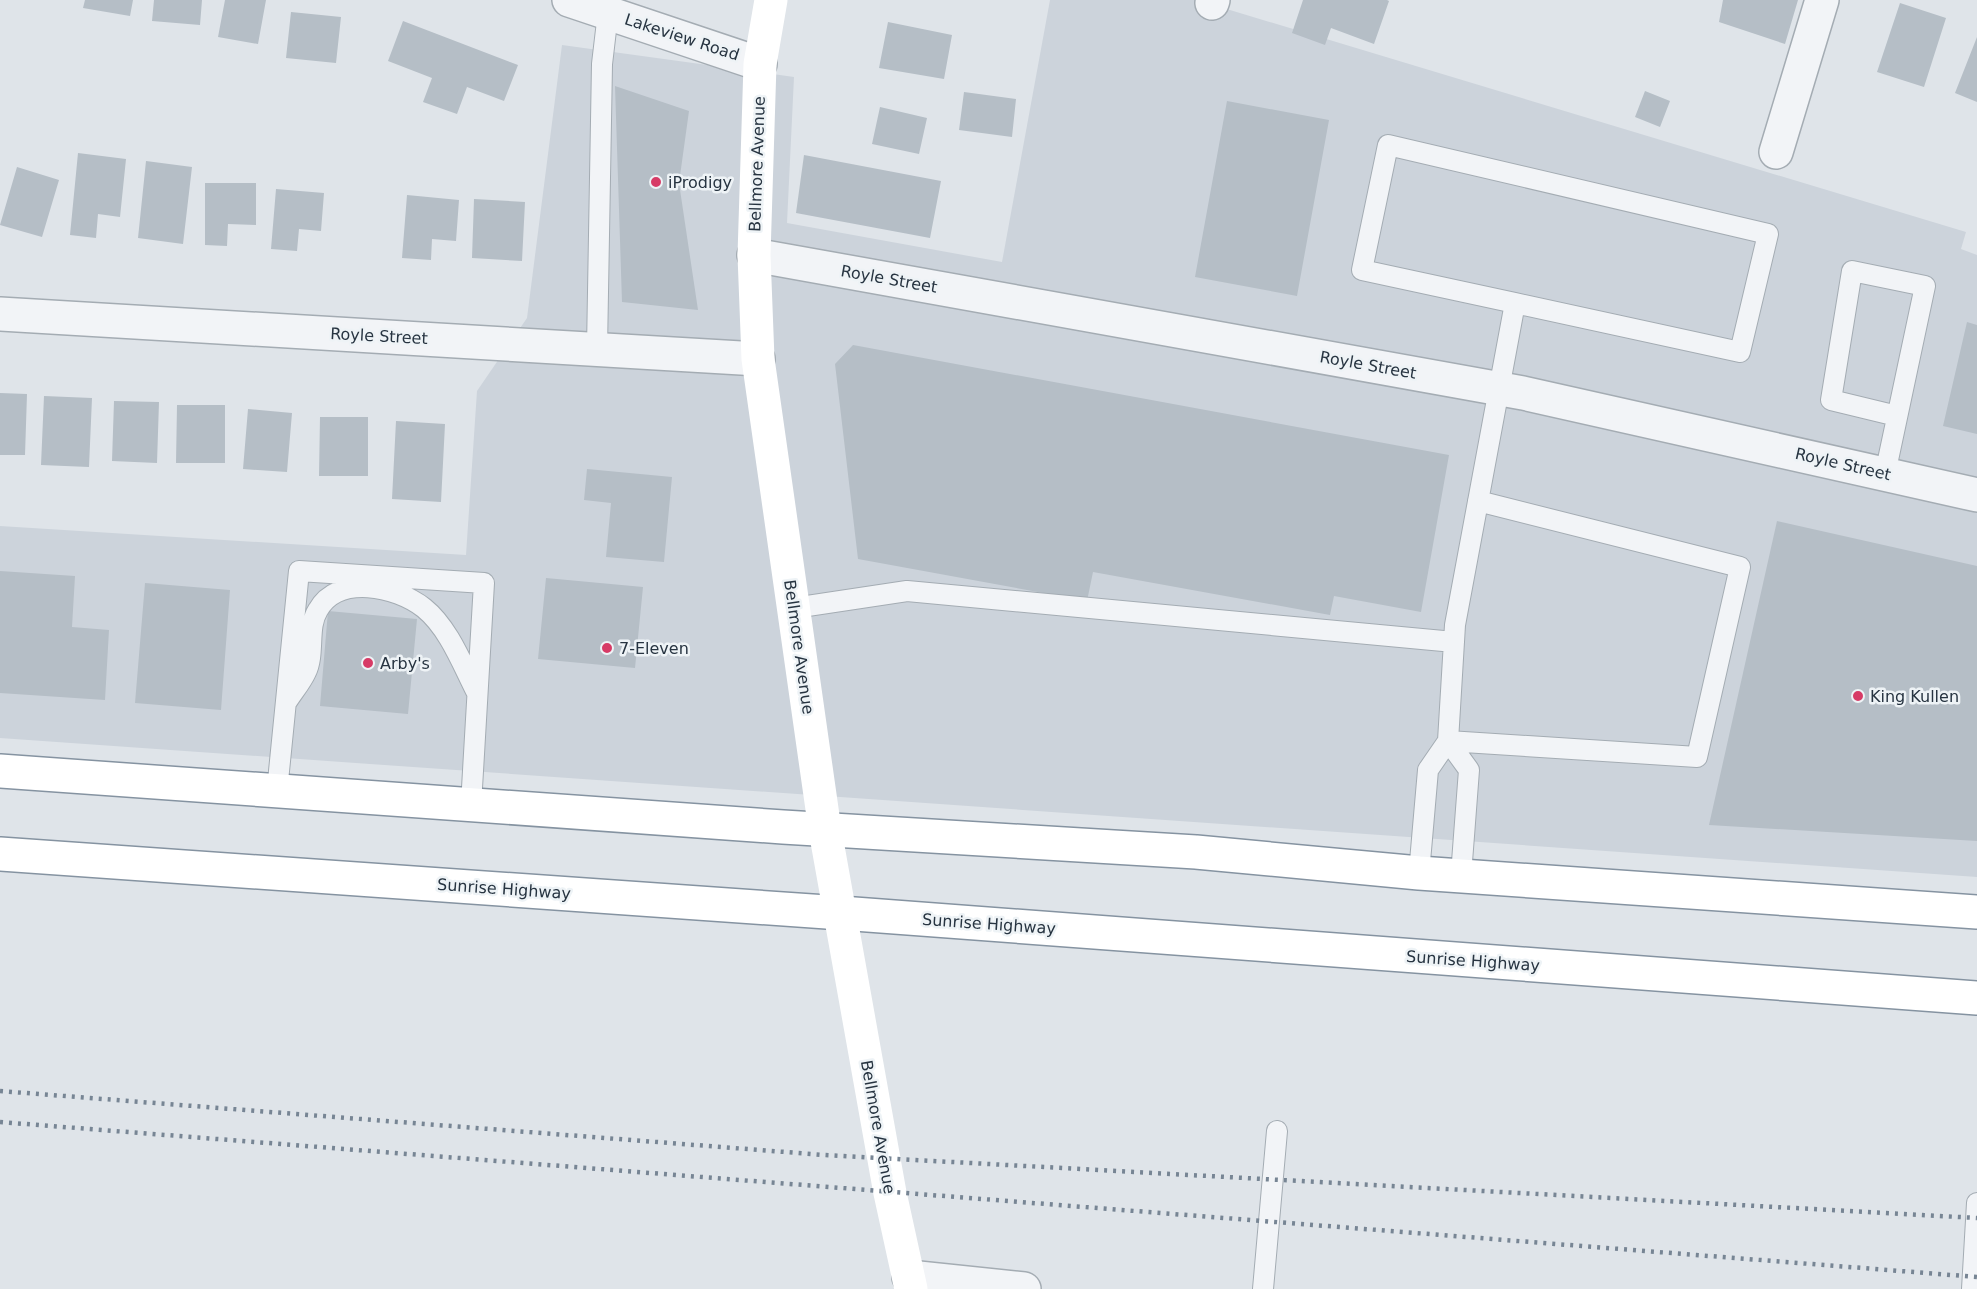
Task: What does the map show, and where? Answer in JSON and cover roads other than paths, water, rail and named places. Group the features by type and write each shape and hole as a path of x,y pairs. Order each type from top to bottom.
{"main road":[{"name":"Bellmore Avenue","path":"771,0 760,64 754,255 758,359 825,830 890,1193 910,1283"},
{"path":"0,771 825,830 1196,852 1419,873 1977,912"},
{"name":"Sunrise Highway","path":"0,854 841,913 1977,998"}],"street":[{"name":"Lakeview Road","path":"569,0 760,64"},
{"path":"1776,152 1822,0"},
{"name":"Royle Street","path":"754,255 1498,388 1977,495"},
{"name":"Royle Street","path":"0,314 758,359"},
{"path":"910,1283 1024,1289"}],"lane":[{"path":"597,349 602,64 609,13"},
{"path":"1388,145 1768,234 1740,352 1515,303 1362,270 1388,145"},
{"path":"1886,474 1925,286 1852,271 1831,400 1897,416"},
{"path":"1419,873 1428,770 1448,741 1454,642 1515,303"},
{"path":"1448,741 1697,757 1740,567 1478,501"},
{"path":"277,791 299,572 484,583 471,805"},
{"path":"284,705 307,672 316,612 325,599 339,591 361,585 402,596 424,608 444,631 477,693"},
{"path":"794,608 907,591 1454,642"},
{"path":"1448,741 1469,770 1461,875"},
{"path":"1263,1289 1277,1131"},
{"path":"1972,1289 1977,1203"}],"railway":[{"path":"0,1091 824,1155 1977,1218"},
{"path":"0,1122 1977,1277"}],"place":[{"name":"iProdigy","path":"656,182"},
{"name":"7-Eleven","path":"607,648"},
{"name":"Arby's","path":"368,663"},
{"name":"King Kullen","path":"1858,696"}]}
